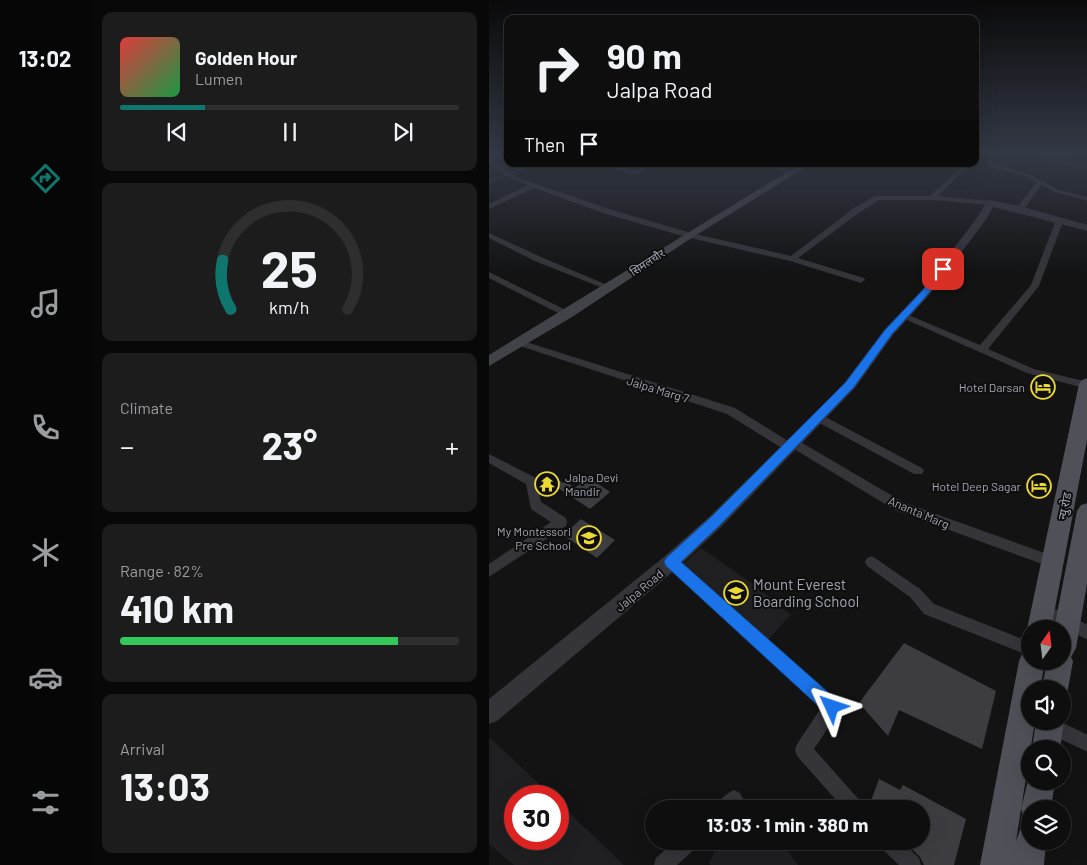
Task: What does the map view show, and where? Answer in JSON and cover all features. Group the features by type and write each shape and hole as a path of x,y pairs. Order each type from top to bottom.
{"main road":[{"name":"सिमलचौर","path":"492,357 520,343 760,192"},
{"name":"न्यु रोड","path":"1041,619 1053,562 1081,451 1087,385"},
{"name":"न्यु रोड","path":"1077,628 1087,511"},
{"path":"996,865 1030,670"},
{"path":"1028,865 1030,850"}],"street":[{"path":"489,206 518,192"},
{"path":"554,192 606,211 689,236 792,259 861,280"},
{"path":"932,198 938,192"},
{"path":"1020,209 1032,192"},
{"path":"1062,192 1087,199"},
{"path":"792,259 857,210 878,198 932,198 990,203 1020,209 1087,228"},
{"name":"Jalpa Road","path":"489,713 588,633 671,562 716,521 850,385 889,332 926,292 984,216 990,203"},
{"path":"982,349 1035,286 1060,220"},
{"path":"489,235 538,259 609,287"},
{"path":"489,275 567,314"},
{"path":"903,316 1031,371 1087,385"},
{"name":"Jalpa Marg 7","path":"520,343 731,411 791,445"},
{"path":"818,417 918,470"},
{"name":"Ananta Marg","path":"791,445 899,506 1053,562"},
{"path":"489,458 532,481 535,505 561,522 489,571"},
{"path":"671,562 832,707 803,750 848,800"},
{"path":"872,562 915,594 929,609 1021,645"},
{"path":"1041,619 1077,628"},
{"path":"1048,732 1087,744"},
{"path":"663,865 679,850"},
{"path":"897,850 913,865"}],"shaded area":[{"name":"Mount Everest Boarding School","path":"701,548 753,584 791,615 764,644 680,567"},
{"path":"489,737 540,785 504,785 504,850 569,850 569,812 624,865 514,865 489,844"},
{"path":"716,850 787,850 798,865 711,865 709,863"}],"building":[{"path":"552,475 563,483 565,481 575,488 588,477 610,492 590,509 558,488 546,496 541,492 539,484"},
{"name":"My Montessori Pre School","path":"581,519 615,540 597,558 563,535"},
{"path":"904,643 996,691 982,749 899,710 888,736 859,703"},
{"path":"879,779 900,790 903,785 966,819 954,865 924,865 920,857 913,850 930,850 930,800 871,800"}],"place":[{"name":"Hotel Darsan","path":"1043,387"},
{"name":"Jalpa Devi Mandir","path":"547,484"},
{"name":"Hotel Deep Sagar","path":"1039,486"},
{"name":"My Montessori Pre School","path":"589,538"},
{"name":"Mount Everest Boarding School","path":"736,593"}],"route":[{"path":"832,707 671,562 716,521 850,385 889,332 926,292 943,269"}]}
